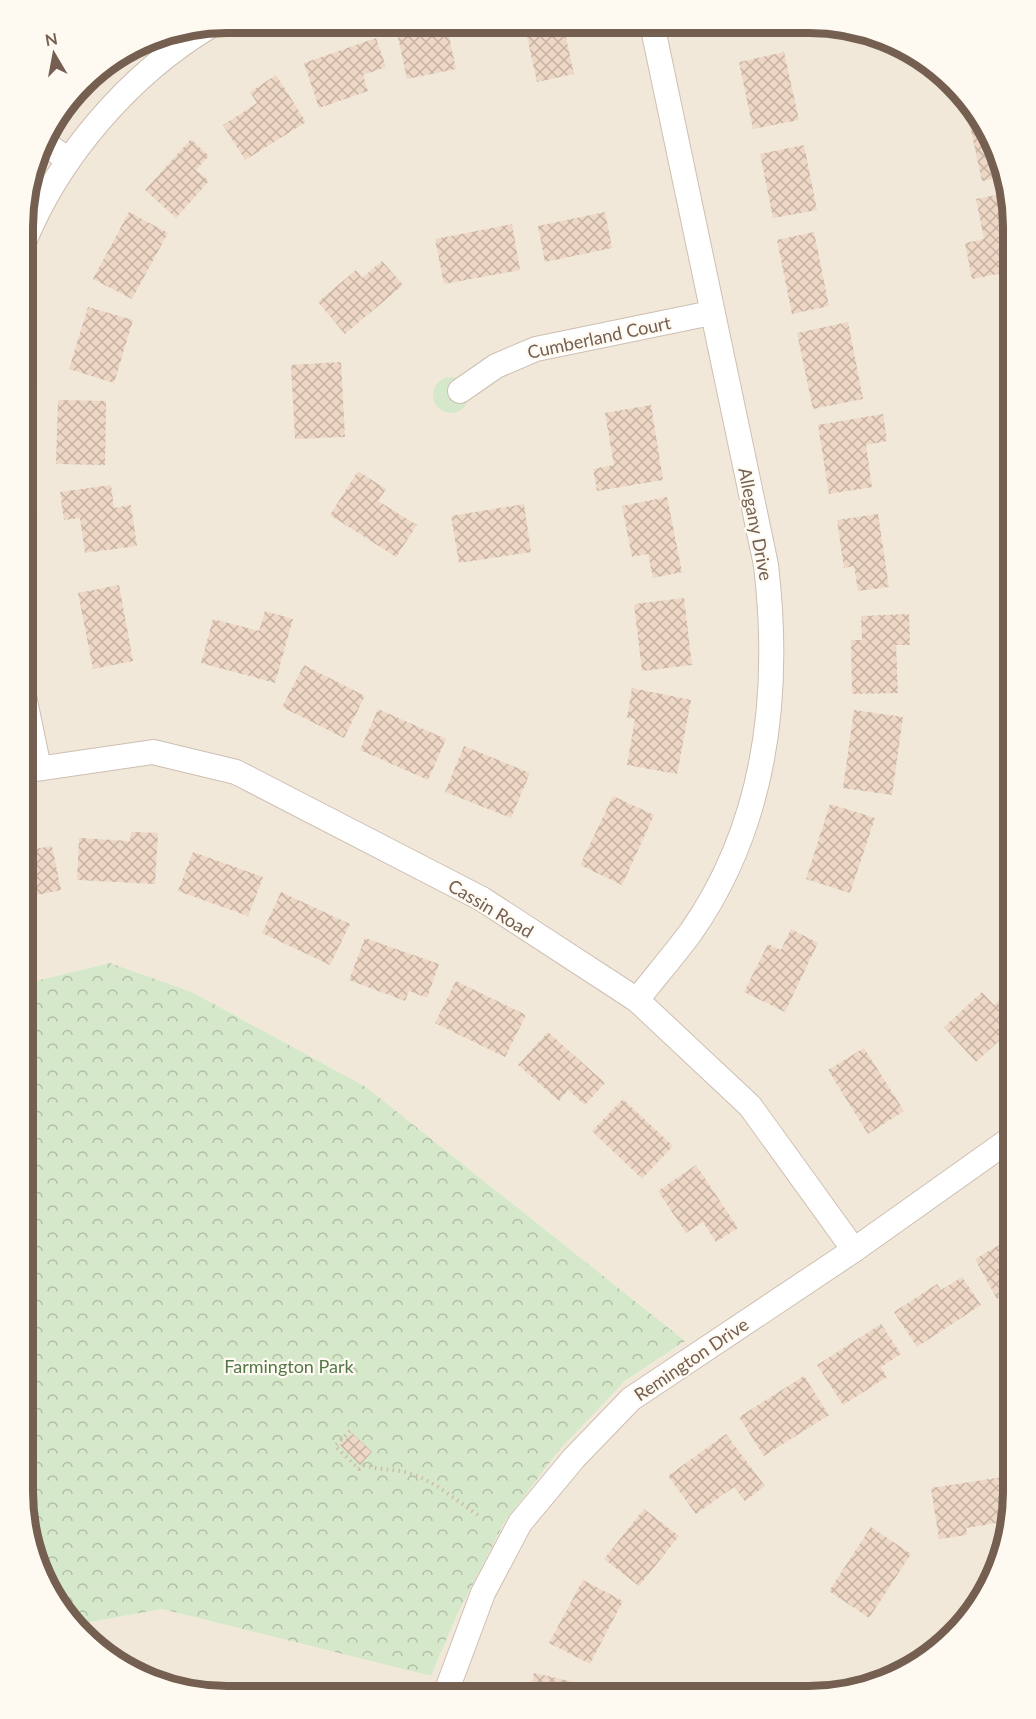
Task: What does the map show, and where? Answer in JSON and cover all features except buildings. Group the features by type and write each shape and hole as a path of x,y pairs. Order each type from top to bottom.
{"street":[{"name":"Allegany Drive","path":"638,1000 692,931 744,829 761,773 768,722 772,616 766,565 711,313 654,33"},
{"path":"33,225 68,160 110,110 155,66 196,36"},
{"path":"51,147 68,160"},
{"name":"Cumberland Court","path":"460,391 496,366 536,349 711,313"},
{"name":"Cassin Road","path":"33,769 153,752 236,772 482,899 638,1000 750,1106 854,1250"},
{"name":"Remington Drive","path":"448,1686 483,1593 520,1523 574,1458 631,1399 854,1250 1003,1144"}],"path":[{"path":"350,1431 335,1446 358,1469 364,1465 381,1471 406,1473 425,1481 481,1517"}],"shaded area":[{"path":"227,33 809,33 859,40 883,48 927,73 963,109 977,130 996,177 1003,227 1003,1505 999,1530 988,1566 963,1610 927,1646 906,1660 859,1679 822,1686 227,1686 177,1679 153,1671 109,1646 85,1623 162,1609 431,1676 456,1617 504,1523 559,1450 625,1381 685,1341 366,1087 192,992 110,963 33,982 33,227 35,202 43,165 59,130 81,99 109,73 141,53 177,40"}],"green space":[{"path":"451,377 464,382 469,395 464,408 451,413 438,408 433,395 438,382"},
{"name":"Farmington Park","path":"110,963 192,992 366,1087 685,1341 625,1381 559,1450 504,1523 456,1617 431,1676 162,1609 85,1623 59,1589 40,1542 33,1505 33,982"}]}
